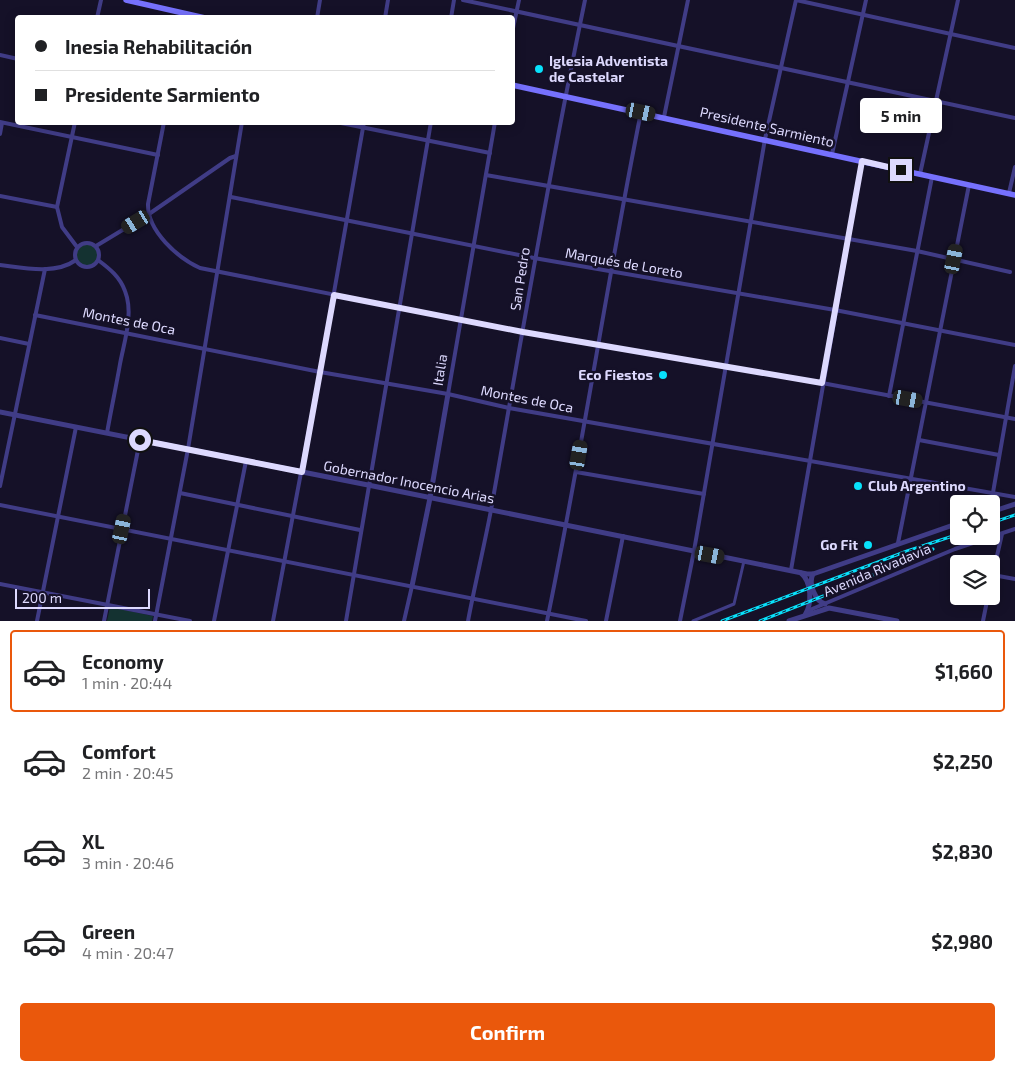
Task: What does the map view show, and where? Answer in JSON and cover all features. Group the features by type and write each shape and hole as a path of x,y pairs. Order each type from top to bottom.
{"main road":[{"path":"126,0 148,2 187,15"},
{"name":"Presidente Sarmiento","path":"515,86 1012,194"}],"street":[{"path":"98,15 101,0"},
{"path":"318,15 320,0"},
{"path":"386,15 388,0"},
{"path":"452,15 454,0"},
{"path":"464,0 1015,118"},
{"path":"515,20 519,0"},
{"name":"San Pedro","path":"468,621 491,510 523,332 534,258 585,0"},
{"path":"664,117 688,0"},
{"path":"680,621 766,139 796,0 1015,48"},
{"path":"832,154 866,0"},
{"path":"920,174 958,0"},
{"path":"0,55 15,58"},
{"path":"547,621 576,472 623,200 641,112"},
{"path":"0,134 1,123 158,154"},
{"path":"74,125 57,207 62,227 77,247"},
{"path":"163,125 148,204 149,214 159,233 176,253 192,264 218,272 523,332 726,366 1015,419"},
{"path":"155,621 188,450 241,125"},
{"path":"350,125 490,153"},
{"path":"273,621 294,516 364,125"},
{"path":"346,621 431,125"},
{"name":"Italia","path":"404,621 430,498 495,125"},
{"path":"96,246 149,214 230,158 236,156"},
{"path":"791,570 862,161"},
{"path":"1012,194 1015,168"},
{"path":"486,175 848,238 1010,272"},
{"path":"889,396 932,176"},
{"path":"898,543 968,185"},
{"path":"0,196 57,207"},
{"name":"Marqués de Loreto","path":"231,197 347,222 534,258 835,310 1015,345"},
{"path":"84,243 96,246 99,253 98,260 92,266 81,266 76,260 75,253 77,247 84,243"},
{"path":"0,265 45,269 66,267 76,260"},
{"path":"98,260 115,274 126,294 128,314 107,433"},
{"path":"0,486 45,269"},
{"name":"Montes de Oca","path":"35,315 320,372 448,394 509,408 1015,497"},
{"path":"0,338 29,344"},
{"path":"992,493 1015,366"},
{"name":"Gobernador Inocencio Arias","path":"0,412 813,574"},
{"path":"37,621 76,427"},
{"path":"104,621 140,440"},
{"path":"919,440 999,455"},
{"path":"214,621 246,461"},
{"path":"576,472 704,494"},
{"path":"180,493 360,530"},
{"path":"1000,509 1015,504"},
{"path":"0,505 586,621"},
{"name":"Avenida Rivadavia","path":"813,574 950,525"},
{"name":"Avenida Rivadavia","path":"789,621 804,618 955,549 1015,529"},
{"path":"997,555 1002,534"},
{"path":"606,621 623,536"},
{"path":"693,621 732,606 735,602 744,561"},
{"path":"801,572 807,580 810,597 809,608 804,618"},
{"path":"813,574 811,579 815,594 818,600 827,606 896,621"},
{"path":"1000,576 1015,579"},
{"path":"0,584 190,621"},
{"path":"983,621 986,605"}],"green space":[{"path":"87,244 95,247 98,255 95,263 87,266 79,263 76,255 79,247"},
{"path":"110,607 153,616 152,621 107,621"}],"railway":[{"path":"1000,520 1015,515"},
{"path":"722,621 907,551 950,537"},
{"path":"760,621 841,589 933,549"}],"place":[{"name":"Iglesia Adventista de Castelar","path":"539,69"},
{"name":"Eco Fiestos","path":"663,375"},
{"name":"Club Argentino","path":"858,486"},
{"name":"Go Fit","path":"868,545"}],"route":[{"path":"140,440 302,472 334,295 598,346 822,383 862,161 901,170"}]}
